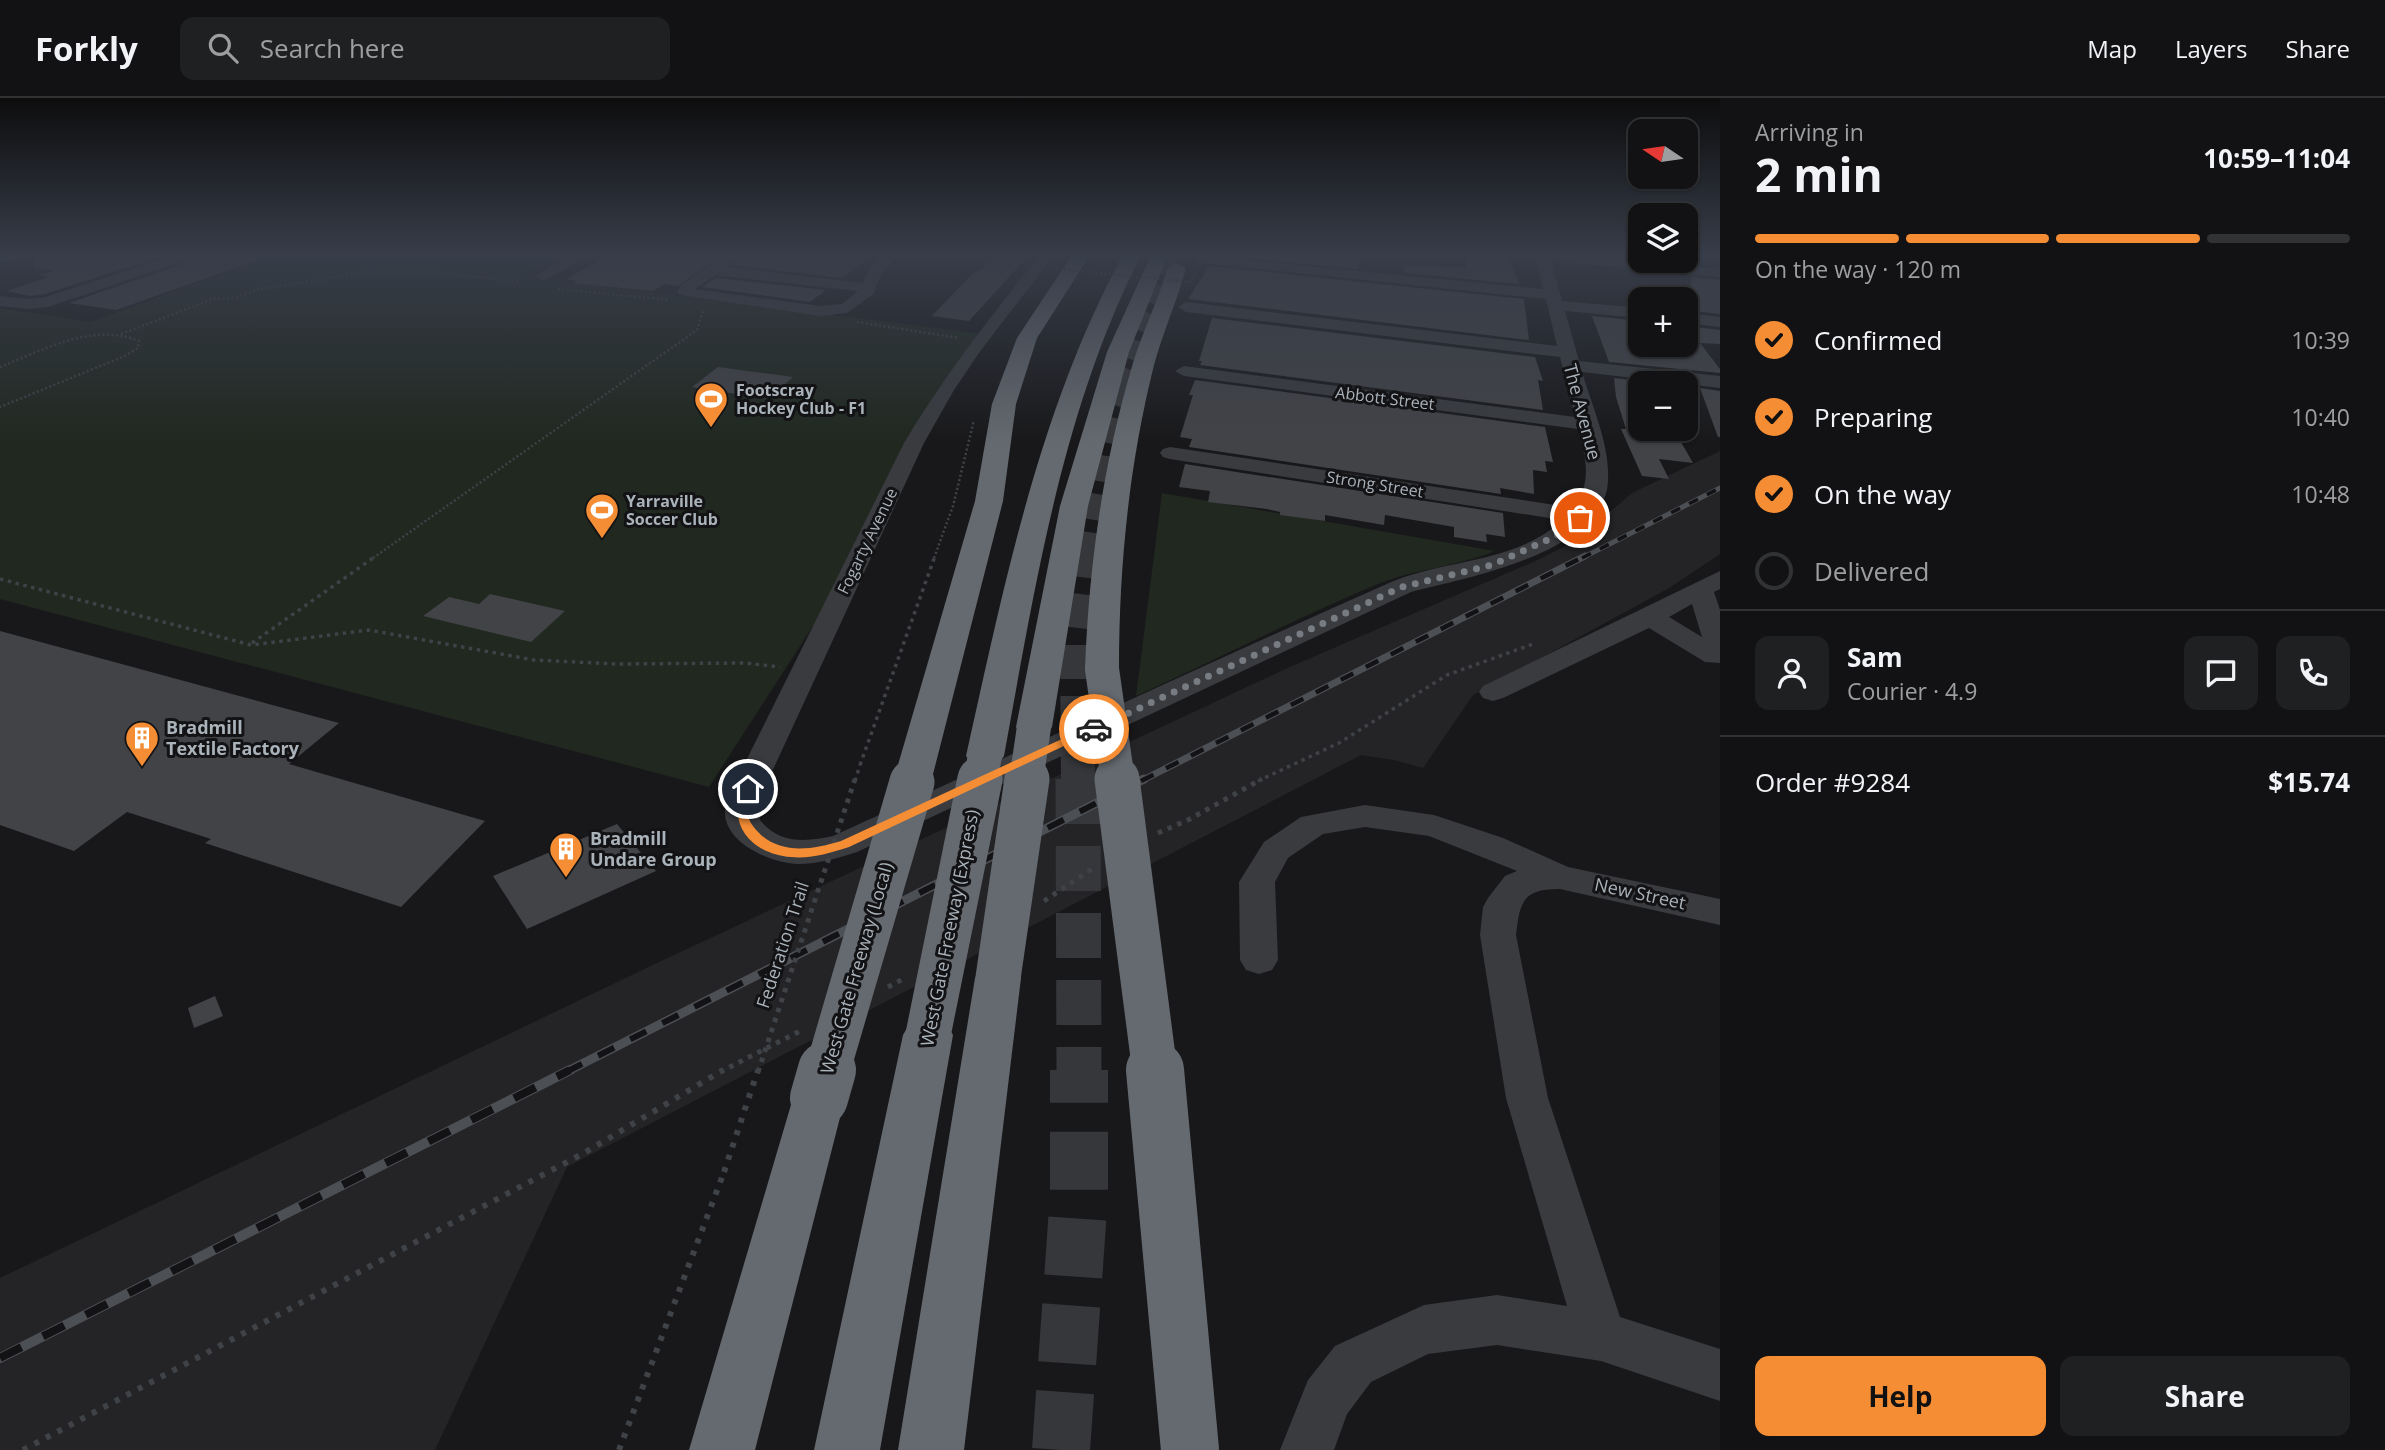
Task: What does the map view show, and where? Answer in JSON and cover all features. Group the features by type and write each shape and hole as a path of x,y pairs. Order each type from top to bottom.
{"highway":[{"name":"West Gate Freeway (Local)","path":"722,1450 989,501 1003,404 1027,338 1040,318"},
{"path":"1060,326 1065,318"},
{"name":"West Gate Freeway (Express)","path":"847,1450 1015,605 1063,419 1101,318"},
{"path":"931,1450 1034,727 1074,506 1118,352 1144,318"},
{"path":"1160,318 1128,424 1115,491 1102,604 1102,669 1141,950 1163,1144 1190,1450"},
{"path":"989,501 1028,400"}],"street":[{"name":"Fogarty Avenue","path":"765,845 746,828 741,810 748,789 914,443 945,390 998,318"},
{"path":"1360,318 1568,358 1720,382"},
{"name":"The Avenue","path":"765,845 790,853 818,852 845,844 1402,587 1492,565 1556,536 1580,518 1597,489 1596,458 1558,318"},
{"path":"1698,319 1720,322"},
{"name":"Abbott Street","path":"1184,371 1586,424"},
{"name":"Strong Street","path":"1170,453 1549,510 1580,518"},
{"path":"1493,692 1711,585 1719,657"},
{"path":"1650,617 1719,657"},
{"path":"1259,960 1257,882 1276,850 1313,825 1365,816 1434,826 1491,846 1559,877"},
{"path":"1559,877 1537,877 1517,885 1501,907 1498,935 1527,1098 1601,1336"},
{"name":"New Street","path":"1559,877 1720,912"},
{"path":"1307,1450 1326,1398 1353,1364 1424,1330 1497,1320 1601,1336 1720,1375"}],"path":[{"path":"121,334 163,318"},
{"path":"251,645 697,330 699,318"},
{"path":"0,367 74,339 109,333 121,334 139,341 138,348 125,356 0,407"},
{"name":"Federation Trail","path":"620,1450 724,1172 860,765 953,506 976,413"},
{"path":"0,579 251,645 369,630 534,660 616,664 746,663 806,669"}],"shaded area":[{"path":"0,318 66,318 91,322 102,318 858,318 984,334 864,547 709,787 0,599"},
{"path":"1720,451 1720,554 1669,588 1473,695 1423,768 1361,755 567,1167 435,1450 0,1450 0,1278 659,962 1292,666 1540,559 1577,540 1632,493"},
{"path":"1162,493 1495,551 1373,586 1136,696"}],"building":[{"path":"947,318 972,318 969,321"},
{"path":"1212,318 1535,357 1543,381 1538,380 1543,410 1200,365 1202,361 1199,361"},
{"path":"1347,318 1526,318 1529,340"},
{"path":"1593,318 1628,320 1628,357 1698,357 1698,327 1720,330 1720,344 1700,343 1720,369 1720,373 1609,362"},
{"path":"718,367 793,377 768,399 692,387"},
{"path":"1614,378 1628,380 1628,441 1680,441 1693,463 1659,459 1669,479 1642,476 1621,429 1626,429 1616,397"},
{"path":"1195,380 1545,427 1553,462 1545,461 1547,472 1533,470 1534,494 1500,488 1501,494 1189,447 1192,439 1180,437"},
{"path":"1700,388 1720,391 1720,437 1718,437"},
{"path":"1185,464 1503,513 1505,537 1486,534 1487,542 1454,537 1454,527 1385,515 1384,525 1325,515 1325,521 1280,515 1280,512 1267,509 1208,502 1210,491 1179,487"},
{"path":"490,594 565,611 531,642 423,616 449,597 479,604"},
{"name":"Bradmill Textile Factory","path":"0,631 339,723 289,764 485,821 401,907 205,843 211,839 127,812 74,851 0,825"},
{"name":"Bradmill Undare Group","path":"617,824 656,871 527,929 493,876"},
{"path":"215,996 223,1016 194,1028 188,1008"}],"tunnel":[{"path":"1119,387 1143,318"},
{"path":"1086,558 1111,410 1120,385"},
{"path":"1078,781 1077,639 1087,556"},
{"path":"1078,779 1079,1072"},
{"path":"1061,1450 1079,1195 1079,1072"}],"railway":[{"path":"1582,558 1720,488"},
{"path":"1141,781 1585,556"},
{"path":"566,1072 1144,779"},
{"path":"0,1358 570,1070"}],"way so far":[{"path":"1094,729 1402,587 1492,565 1556,536 1580,518"}],"place":[{"name":"Footscray Hockey Club - F1","path":"711,429"},
{"name":"Yarraville Soccer Club","path":"602,540"},
{"name":"Bradmill Textile Factory","path":"142,768"},
{"name":"Bradmill Undare Group","path":"566,879"}],"route":[{"path":"748,789 741,810 746,828 765,845 790,853 818,852 845,844 1094,729"}]}
